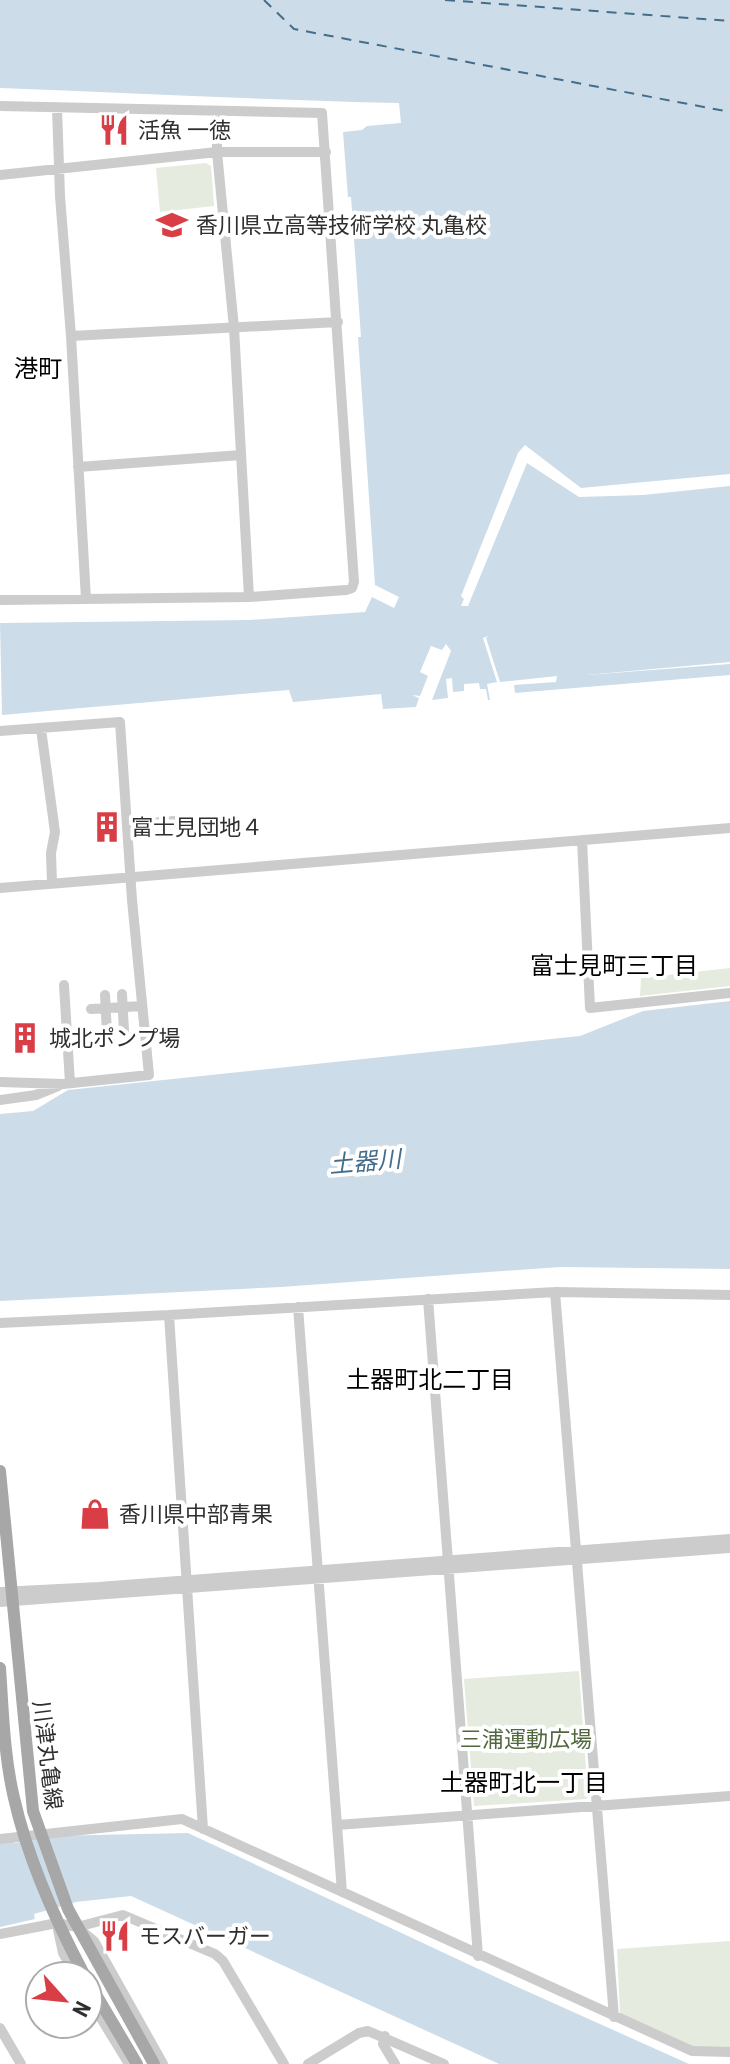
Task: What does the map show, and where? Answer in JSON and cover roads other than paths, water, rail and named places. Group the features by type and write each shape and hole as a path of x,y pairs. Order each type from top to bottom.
{"main road":[{"name":"川津丸亀線","path":"0,1471 6,1597 33,1811 68,1909 154,2064"},
{"name":"川津丸亀線","path":"0,1668 13,1796 55,1918 77,1960"},
{"name":"川津丸亀線","path":"104,2008 137,2064"}],"street":[{"path":"0,106 322,113 354,582 352,588 346,590 249,597 0,600"},
{"path":"57,108 86,599"},
{"path":"217,112 217,152 234,328 249,597"},
{"path":"0,173 217,152 326,152"},
{"path":"71,336 338,322"},
{"path":"78,467 241,455"},
{"path":"0,731 120,722 149,1075 66,1083 0,1082"},
{"path":"41,729 55,832 51,853 52,883"},
{"path":"128,825 186,820"},
{"path":"0,888 730,828"},
{"path":"582,840 590,1008 730,993"},
{"path":"64,985 66,1083"},
{"path":"122,994 124,1031"},
{"path":"105,995 107,1033"},
{"path":"91,1009 142,1006"},
{"path":"0,1100 36,1095 66,1083"},
{"path":"555,1292 614,2017"},
{"path":"0,1323 555,1292 730,1295"},
{"path":"428,1299 478,1956"},
{"path":"298,1307 342,1892"},
{"path":"169,1315 203,1829"},
{"path":"578,1555 730,1539"},
{"path":"6,1597 578,1555 730,1548"},
{"path":"337,1825 730,1796"},
{"path":"0,1839 182,1819 692,2051 730,2052"},
{"path":"77,1927 127,1915 219,1956 284,2064"},
{"path":"55,1918 67,1960"},
{"path":"0,1934 55,1918 77,1927 94,1941 163,2064"},
{"path":"104,2023 129,2064"},
{"path":"0,2028 21,2064"},
{"path":"308,2064 363,2031 374,2031 444,2064"},
{"path":"385,2036 383,2044 395,2064"}],"water":[{"path":"0,0 730,0 730,474 581,488 525,445 518,453 461,596 464,599 461,606 468,606 527,463 579,497 643,495 730,486 730,662 587,675 730,664 730,675 515,693 514,685 556,682 557,676 500,682 486,638 488,636 483,638 497,682 487,684 490,700 486,689 480,689 479,683 464,684 464,691 453,692 452,678 446,679 448,698 432,700 451,651 446,644 442,650 431,646 420,672 428,676 420,696 412,695 419,698 416,707 383,709 381,694 293,702 289,690 2,715 0,623 249,620 365,612 372,597 394,608 399,597 375,585 358,337 361,337 343,132 401,123 399,103 0,88"},
{"name":"土器川","path":"730,1001 730,1269 560,1267 281,1287 0,1301 0,1114 33,1111 68,1090 580,1036 643,1011"},
{"path":"188,1833 689,2064 499,2064 131,1896 76,1902 34,1914 35,1919 0,1927 0,1842 14,1840 14,1843 52,1836"}],"place":[{"name":"活魚 一徳","path":"114,130"},
{"name":"香川県立高等技術学校 丸亀校","path":"172,225"},
{"name":"富士見団地４","path":"107,827"},
{"name":"城北ポンプ場","path":"25,1038"},
{"name":"香川県中部青果","path":"95,1514"},
{"name":"モスバーガー","path":"115,1936"}],"district":[{"name":"港町","path":"38,369"},
{"name":"富士見町三丁目","path":"614,966"},
{"name":"土器町北二丁目","path":"430,1380"},
{"name":"土器町北一丁目","path":"524,1783"}],"park label":[{"name":"三浦運動広場","path":"526,1739"}]}
